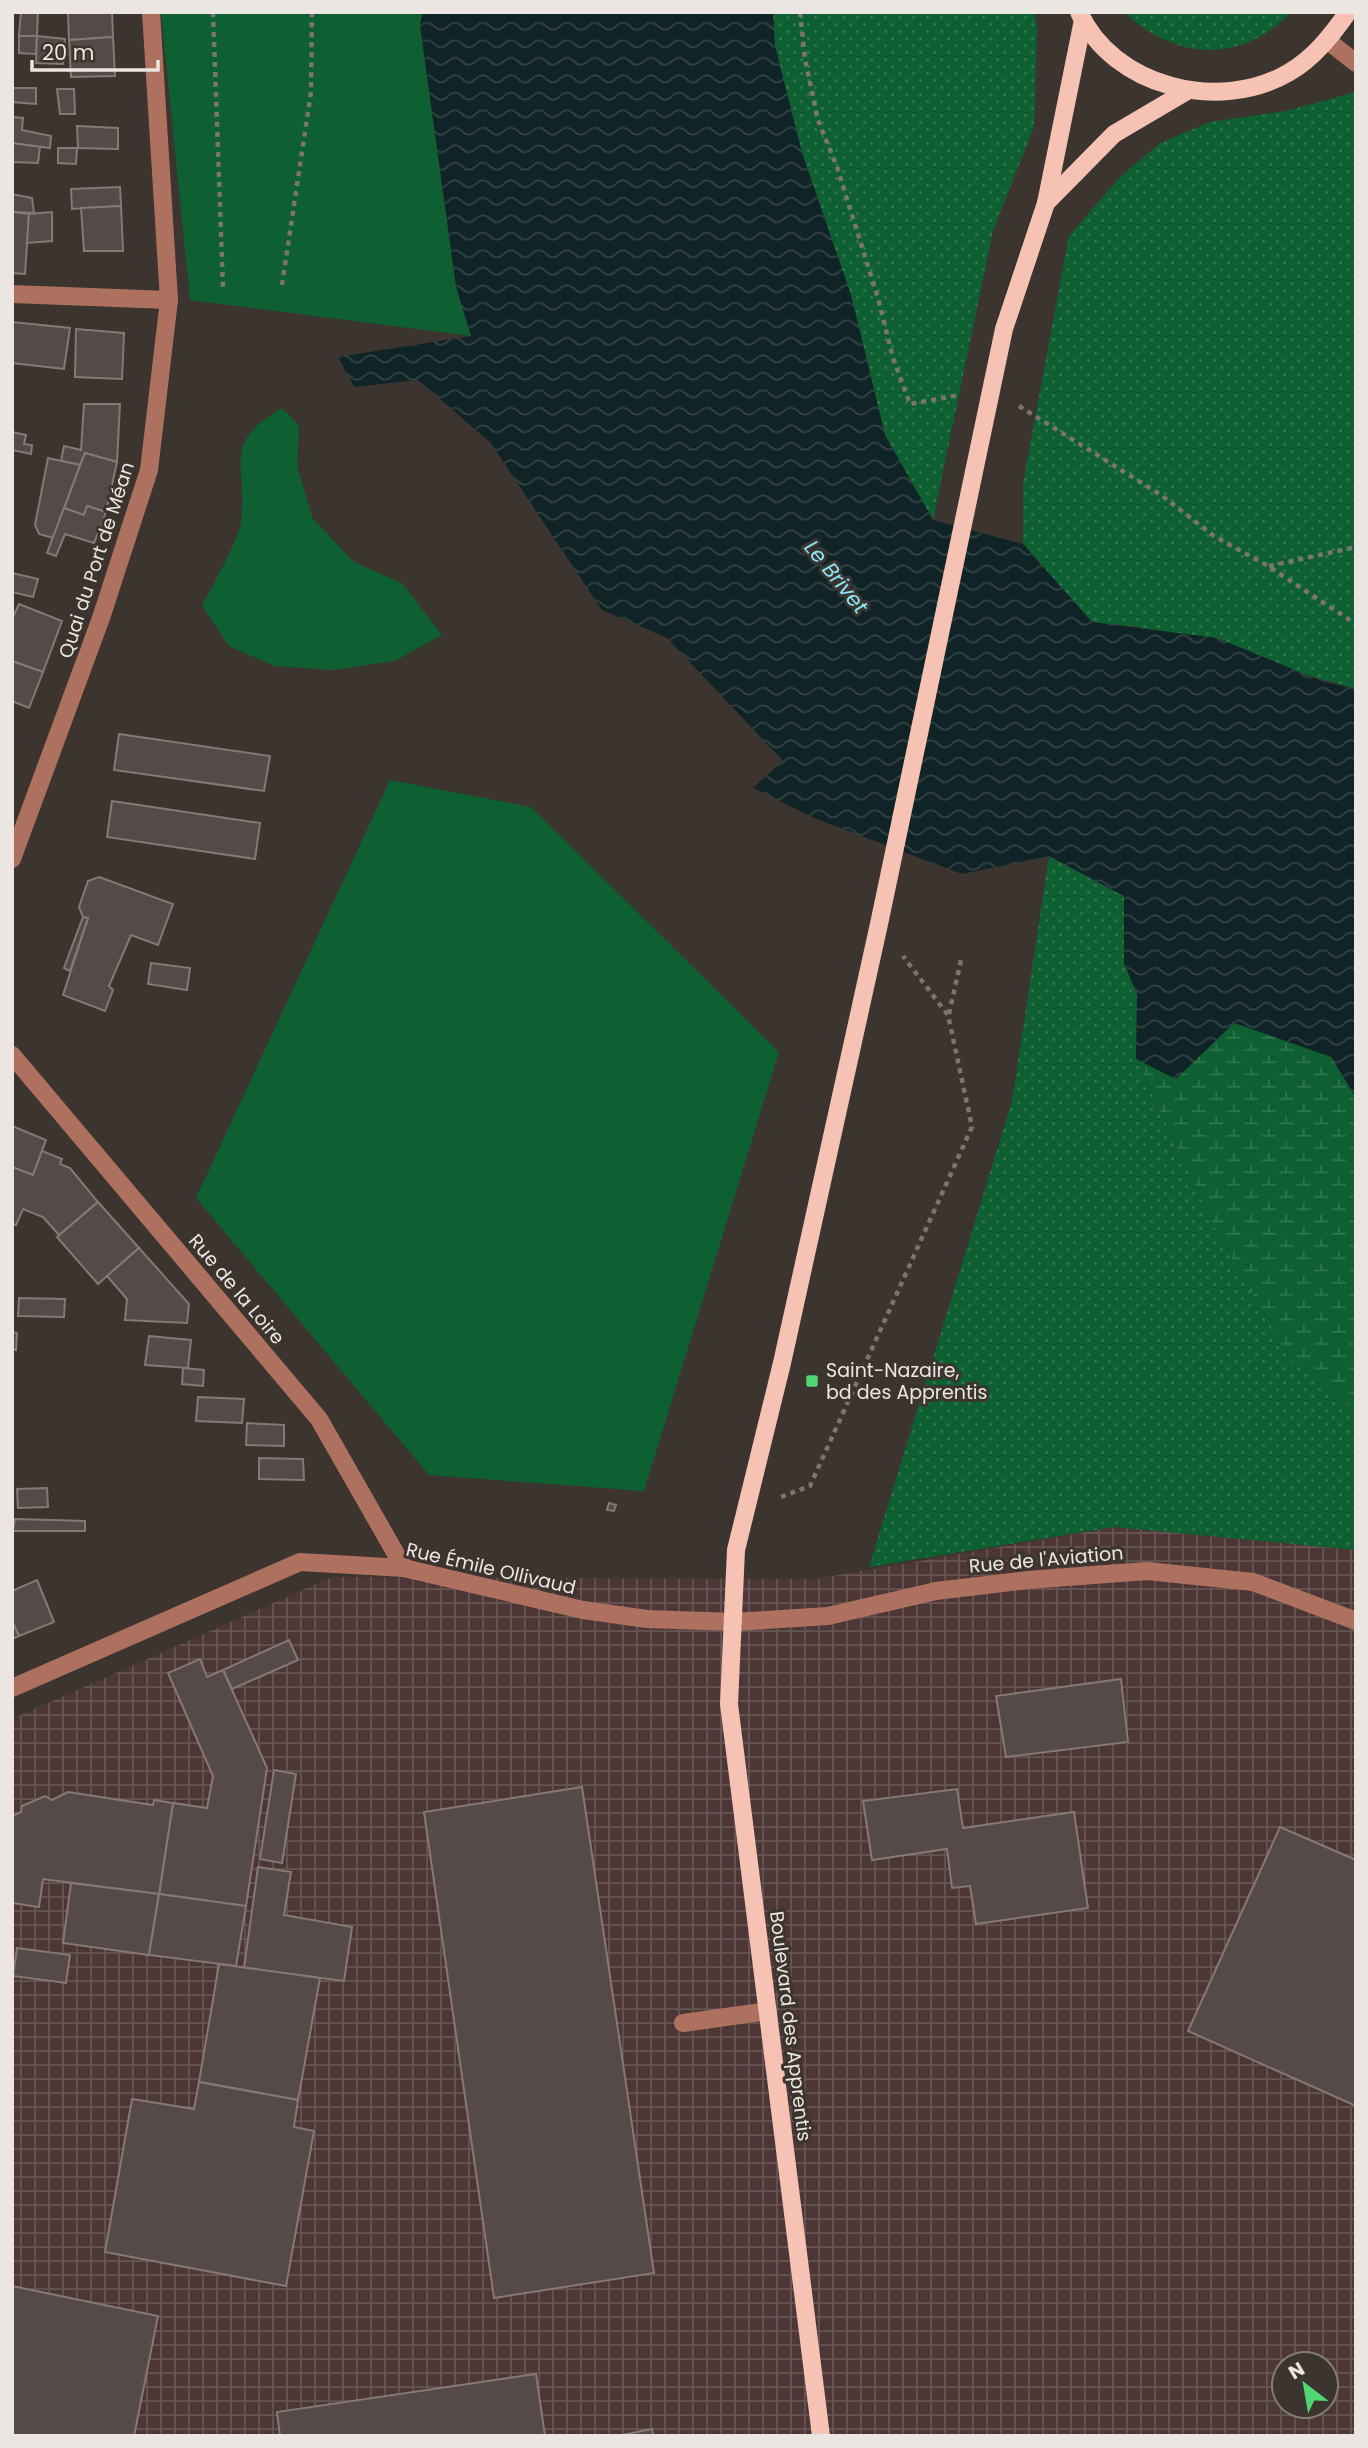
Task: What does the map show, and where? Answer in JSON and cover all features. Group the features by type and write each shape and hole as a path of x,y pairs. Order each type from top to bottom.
{"main road":[{"path":"1081,16 1110,53 1146,78 1187,91 1239,91 1288,74 1328,41 1348,12"},
{"name":"Boulevard des Apprentis","path":"821,2436 729,1704 735,1622 736,1550 879,924 991,389 1022,269 1046,203 1081,16"},
{"path":"1046,203 1114,134 1187,91"}],"street":[{"name":"Quai du Port de Méan","path":"12,859 101,618 149,470 169,300 151,12"},
{"path":"1328,41 1356,63"},
{"path":"12,294 169,300"},
{"name":"Rue de la Loire","path":"12,1055 319,1419 404,1568"},
{"name":"Rue Émile Ollivaud","path":"12,1688 300,1562 404,1568 583,1610 647,1619 735,1622"},
{"name":"Rue de l'Aviation","path":"735,1622 828,1616 936,1591 1028,1580 1147,1571 1253,1582 1356,1621"},
{"path":"683,2023 768,2011"}],"path":[{"path":"214,12 223,288"},
{"path":"282,285 311,92 312,12"},
{"path":"800,12 805,59 818,120 837,167 878,298 893,358 910,404 991,389 1161,495 1214,536 1268,566 1356,624"},
{"path":"1268,566 1356,547"},
{"path":"747,1509 810,1486 972,1127 948,1015 879,924"},
{"path":"948,1015 961,960"}],"shaded area":[{"path":"1115,1527 1356,1550 1356,2436 12,2436 12,1719 332,1577 816,1579"}],"green space":[{"path":"161,12 423,12 420,25 456,286 471,336 190,300"},
{"path":"773,12 1034,12 1037,26 1034,127 993,231 933,520 885,435 851,295 802,153 775,46"},
{"path":"1124,12 1291,12 1272,29 1251,41 1230,48 1208,50 1164,40"},
{"path":"1356,92 1356,689 1138,627 1092,622 1023,544 1023,482 1069,236 1120,177 1160,143 1210,122 1286,111"},
{"path":"282,408 299,426 297,466 313,519 354,562 402,583 442,635 395,661 333,670 274,666 229,646 202,606 239,529 242,501 241,457 244,445 250,433"},
{"path":"390,780 531,807 779,1052 644,1491 429,1475 196,1198"},
{"path":"1049,856 1124,896 1124,963 1137,994 1136,1059 1216,1230 1291,1361 1356,1410 1356,1550 1115,1527 869,1567 1012,1101"},
{"path":"1356,958 1356,1410 1291,1361 1216,1230 1136,1059 1137,994"}],"water":[{"name":"Le Brivet","path":"423,12 773,12 775,46 802,153 851,295 885,435 933,520 1023,544 1092,622 1217,638 1324,682 1356,689 1356,1098 1331,1057 1234,1023 1176,1079 1136,1059 1137,994 1124,963 1124,896 1049,856 962,874 814,818 753,788 783,761 667,638 602,610 490,442 418,380 354,387 338,357 471,336 456,286 420,25"}],"building":[{"path":"21,12 38,12 37,36 19,36"},
{"path":"68,12 112,12 113,37 69,40"},
{"path":"19,36 37,36 36,54 19,53"},
{"path":"37,36 65,39 63,64 36,63"},
{"path":"113,37 115,76 71,77 69,40"},
{"path":"12,88 36,88 36,104 12,102"},
{"path":"57,89 74,89 75,114 60,114"},
{"path":"12,117 23,118 22,130 51,136 50,148 12,143"},
{"path":"77,126 118,128 118,149 78,148"},
{"path":"12,143 40,147 38,163 12,162"},
{"path":"58,148 77,148 76,164 58,163"},
{"path":"120,187 121,206 72,209 71,189"},
{"path":"12,194 32,198 34,213 12,212"},
{"path":"121,206 123,251 84,251 81,208"},
{"path":"12,212 29,214 25,274 12,273"},
{"path":"52,212 52,241 27,243 29,214"},
{"path":"12,322 70,328 64,369 12,363"},
{"path":"76,329 124,333 122,379 75,377"},
{"path":"84,404 120,404 117,462 85,453 80,465 61,461 64,446 81,450"},
{"path":"12,432 26,435 24,444 32,445 31,454 12,450"},
{"path":"85,453 117,462 106,512 87,506 84,515 64,508"},
{"path":"48,458 80,465 53,538 39,534 35,525"},
{"path":"87,506 106,512 94,543 65,534 56,556 47,553 64,508 84,515"},
{"path":"12,573 38,579 33,597 12,592"},
{"path":"19,604 62,621 43,672 12,661 12,619"},
{"path":"12,661 43,672 29,708 12,701"},
{"path":"119,734 270,756 264,791 114,770"},
{"path":"112,801 260,823 255,859 107,837"},
{"path":"99,877 173,904 158,945 131,935 109,986 113,990 105,1011 63,995 88,918 83,917 79,907 88,881"},
{"path":"83,917 88,918 70,971 64,968"},
{"path":"151,963 190,968 187,990 148,984"},
{"path":"12,1126 46,1140 33,1175 12,1167"},
{"path":"42,1151 62,1159 60,1164 70,1168 98,1202 59,1235 43,1217 23,1209 16,1225 12,1224 12,1167 33,1175"},
{"path":"98,1202 139,1248 98,1284 57,1237"},
{"path":"139,1248 189,1304 187,1323 125,1320 127,1299 107,1276"},
{"path":"19,1298 65,1299 64,1317 18,1316"},
{"path":"12,1332 17,1333 16,1350 12,1349"},
{"path":"149,1336 191,1340 188,1368 145,1365"},
{"path":"183,1368 204,1370 203,1386 182,1384"},
{"path":"198,1397 244,1399 242,1423 196,1421"},
{"path":"247,1423 284,1425 284,1446 246,1445"},
{"path":"259,1458 303,1459 304,1480 259,1479"},
{"path":"47,1488 48,1507 18,1508 17,1489"},
{"path":"609,1503 616,1505 614,1511 607,1510"},
{"path":"15,1519 85,1521 85,1531 13,1531"},
{"path":"37,1580 54,1622 19,1636 12,1621 12,1591"},
{"path":"12,1621 19,1636 12,1639"},
{"path":"289,1640 298,1660 232,1689 223,1670"},
{"path":"200,1659 207,1677 223,1670 267,1768 246,1906 159,1894 173,1803 207,1808 213,1776 168,1673"},
{"path":"1121,1679 1128,1742 1006,1757 996,1696"},
{"path":"274,1770 296,1774 282,1863 260,1859"},
{"path":"582,1787 654,2273 494,2298 424,1812"},
{"path":"957,1789 963,1828 1074,1812 1088,1908 976,1924 970,1886 952,1888 947,1849 872,1860 863,1801"},
{"path":"68,1792 153,1805 154,1800 173,1803 159,1894 43,1879 39,1907 12,1903 12,1816 21,1812 22,1806 45,1796 52,1800"},
{"path":"1280,1827 1356,1860 1356,2106 1188,2031"},
{"path":"258,1867 291,1872 284,1915 352,1927 344,1981 244,1968"},
{"path":"71,1883 159,1894 149,1955 63,1943"},
{"path":"159,1894 246,1906 236,1966 149,1955"},
{"path":"17,1948 70,1955 66,1983 13,1976"},
{"path":"219,1964 320,1978 298,2100 199,2082"},
{"path":"199,2082 298,2100 294,2127 314,2131 286,2286 105,2252 132,2099 194,2109"},
{"path":"12,2286 158,2316 134,2436 12,2436"},
{"path":"536,2374 545,2436 280,2436 277,2412"},
{"path":"652,2429 653,2436 617,2436"}],"place":[{"name":"Saint-Nazaire, bd des Apprentis","path":"812,1381"}]}
